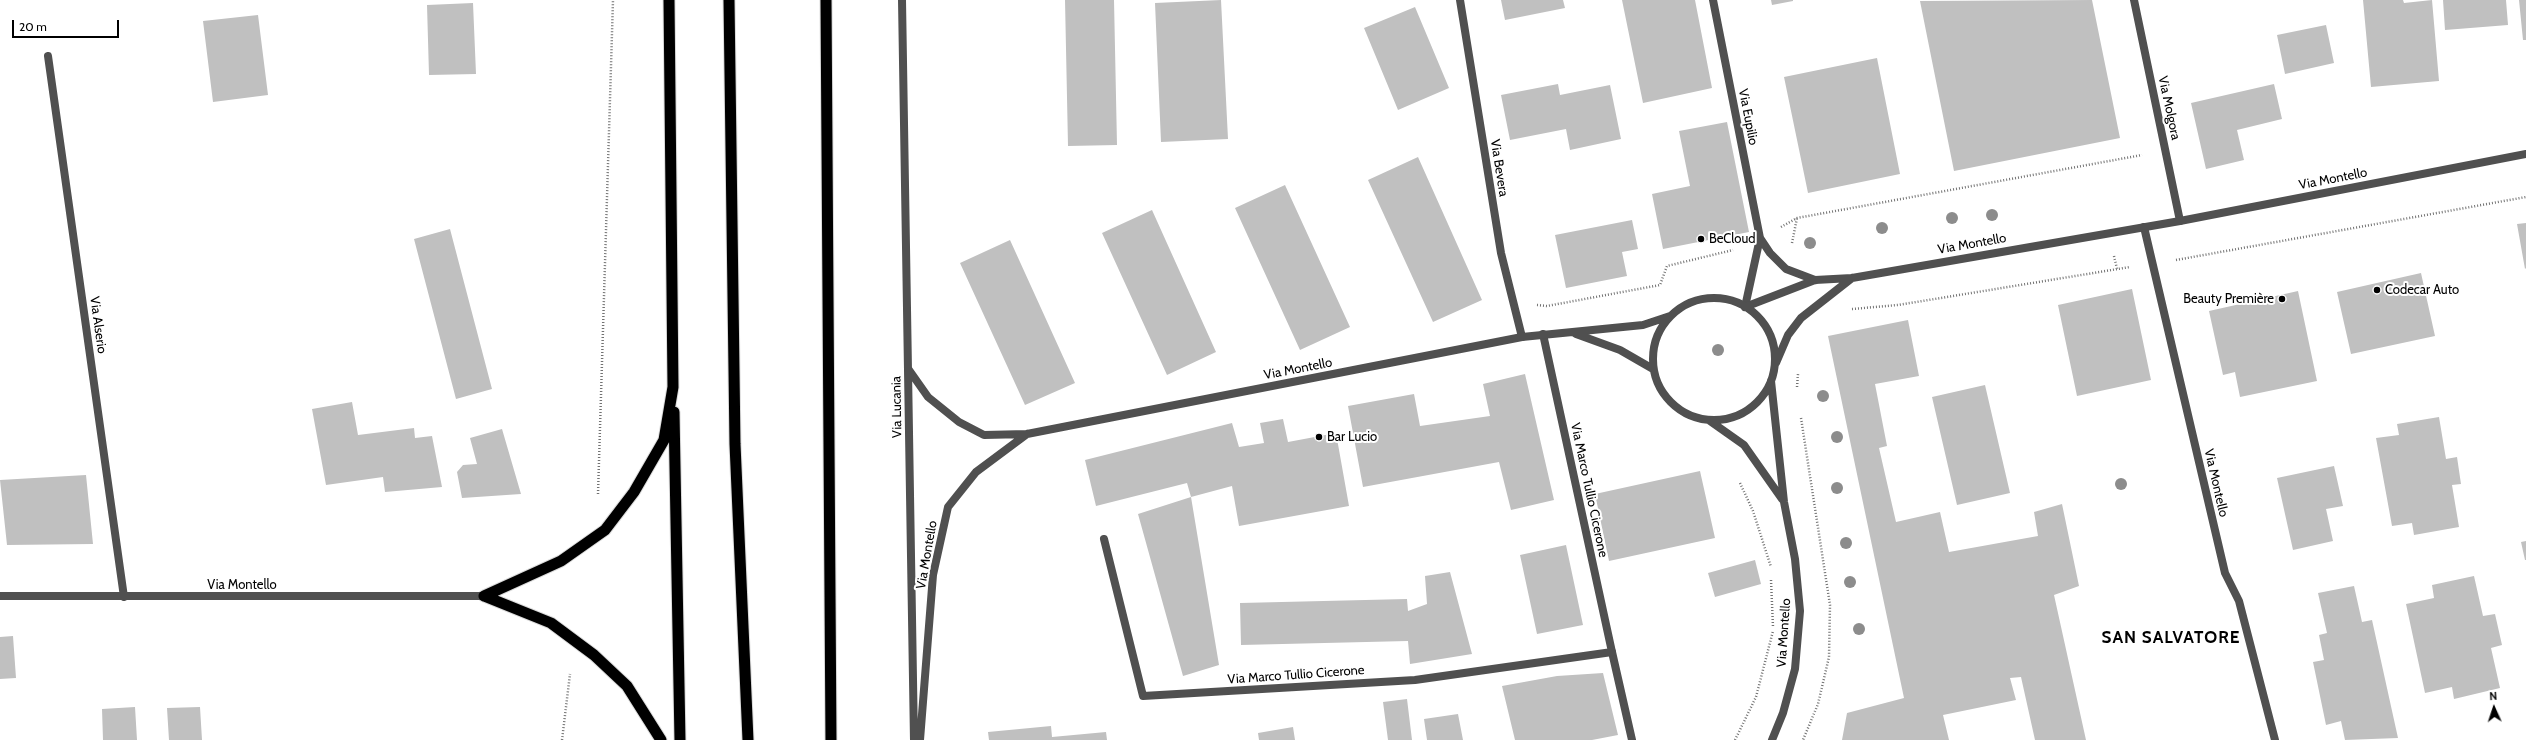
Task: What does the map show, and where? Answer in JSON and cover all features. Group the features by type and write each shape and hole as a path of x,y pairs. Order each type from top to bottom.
{"highway":[{"path":"670,0 674,387 680,740"},
{"path":"729,0 735,444 748,740"},
{"path":"826,0 831,740"},
{"path":"484,596 561,561 605,530 634,492 664,440 674,387"},
{"path":"484,596 551,623 594,655 627,686 661,740"}],"street":[{"name":"Via Lucania","path":"902,0 914,740"},
{"name":"Via Bevera","path":"1460,0 1501,253 1522,337"},
{"name":"Via Eupilio","path":"1713,0 1760,238 1770,253 1786,268 1815,280"},
{"name":"Via Molgora","path":"2134,0 2180,221"},
{"name":"Via Alserio","path":"48,56 124,597"},
{"name":"Via Montello","path":"1745,307 1815,280 1852,278 2180,221 2526,154"},
{"name":"Via Montello","path":"2144,227 2225,573 2240,601 2275,740"},
{"name":"Via Eupilio","path":"1745,307 1760,238"},
{"name":"Via Montello","path":"1775,365 1788,335 1801,318 1852,278"},
{"path":"1704,299 1728,300 1745,307 1765,325 1772,343 1775,365 1771,380 1762,396 1743,413 1729,419 1710,421 1681,411 1669,402 1660,389 1653,369 1654,345 1662,327 1670,316 1691,302 1704,299"},
{"name":"Via Montello","path":"909,370 928,397 959,422 984,435 1027,434 1522,337 1643,325 1670,316"},
{"name":"Via Montello","path":"1573,333 1620,350 1653,369"},
{"name":"Via Marco Tullio Cicerone","path":"1543,334 1632,740"},
{"name":"Via Montello","path":"1771,380 1784,502 1795,559 1800,611 1795,669 1783,713 1772,740"},
{"name":"Via Montello","path":"1710,421 1744,445 1759,464 1784,502"},
{"name":"Via Montello","path":"920,740 933,575 948,507 976,472 1027,434"},
{"name":"Via Marco Tullio Cicerone","path":"1104,539 1142,696 1415,680 1612,652"},
{"name":"Via Montello","path":"0,596 484,596"}],"path":[{"path":"598,494 613,0"},
{"path":"1513,302 1547,306 1660,285 1667,266 1727,253 1760,238 1797,218 2166,151"},
{"path":"1851,310 1858,307 1898,305 2153,264 2526,197"},
{"path":"1796,389 1798,370"},
{"path":"1800,411 1830,605 1829,657 1818,704 1803,740"},
{"path":"1735,740 1756,697 1774,630 1771,568 1753,511 1736,474 1759,464"},
{"path":"562,740 570,674"}],"building":[{"path":"1065,0 1114,0 1117,145 1068,146"},
{"path":"1221,0 1228,139 1161,142 1155,3"},
{"path":"1501,0 1563,0 1565,8 1505,20"},
{"path":"1622,0 1695,0 1712,88 1643,103"},
{"path":"1771,0 1793,0 1793,1 1772,5"},
{"path":"2092,0 2120,138 1954,171 1920,1"},
{"path":"2363,0 2403,0 2404,3 2432,0 2439,81 2371,87"},
{"path":"2443,0 2506,0 2508,25 2445,30"},
{"path":"2519,0 2526,0 2526,40 2523,40"},
{"path":"473,3 476,74 429,75 427,5"},
{"path":"1415,7 1449,88 1398,110 1364,28"},
{"path":"258,15 268,95 213,102 203,21"},
{"path":"2326,25 2334,63 2285,74 2277,35"},
{"path":"1877,58 1900,174 1808,193 1784,77"},
{"path":"1558,84 1560,95 1610,85 1621,139 1570,150 1566,129 1510,140 1501,95"},
{"path":"2274,84 2282,119 2237,130 2244,160 2206,169 2191,103"},
{"path":"1727,122 1749,232 1663,249 1652,194 1690,186 1679,131"},
{"path":"1418,157 1482,300 1433,322 1368,180"},
{"path":"1285,185 1350,327 1300,350 1235,208"},
{"path":"1152,210 1216,352 1167,375 1102,233"},
{"path":"1632,220 1638,249 1622,252 1627,276 1566,288 1555,235"},
{"path":"2526,223 2526,268 2525,269 2517,224"},
{"path":"450,229 492,389 456,399 414,239"},
{"path":"1010,240 1075,383 1025,405 960,263"},
{"path":"2421,273 2435,336 2351,354 2337,292"},
{"path":"2132,289 2151,380 2077,396 2058,305"},
{"path":"2298,291 2317,381 2240,397 2235,372 2223,375 2209,311"},
{"path":"1908,320 1919,376 1875,384 1887,446 1879,448 1896,522 1940,512 1949,552 2038,536 2034,512 2062,504 2079,586 2054,595 2086,740 2035,740 2021,677 2010,678 2016,700 1943,715 1949,740 1842,740 1847,713 1904,698 1828,336"},
{"path":"1525,374 1554,500 1511,510 1499,462 1363,487 1348,406 1414,394 1420,426 1490,416 1483,384"},
{"path":"1985,385 2010,493 1957,505 1932,397"},
{"path":"352,402 358,435 414,428 415,438 432,436 442,487 385,492 383,477 326,485 312,409"},
{"path":"2439,417 2446,459 2457,457 2461,484 2452,485 2459,527 2414,535 2412,523 2392,526 2376,438 2399,435 2397,424"},
{"path":"1283,419 1288,442 1336,433 1349,506 1239,526 1232,486 1191,497 1187,483 1096,506 1085,460 1232,423 1239,447 1264,443 1260,423"},
{"path":"502,429 521,494 462,498 457,472 463,465 477,464 470,438"},
{"path":"2334,466 2343,506 2326,509 2333,541 2293,550 2277,478"},
{"path":"1700,471 1715,538 1609,561 1595,494"},
{"path":"86,475 93,544 7,545 0,480"},
{"path":"1191,497 1219,665 1183,676 1138,514"},
{"path":"2526,541 2526,560 2525,560 2521,542"},
{"path":"1566,545 1583,625 1537,634 1520,555"},
{"path":"1755,560 1761,584 1715,597 1708,573"},
{"path":"1450,572 1472,654 1410,664 1408,641 1241,645 1240,603 1407,599 1408,611 1427,604 1425,576"},
{"path":"2474,576 2483,616 2495,614 2502,645 2491,648 2500,688 2454,699 2452,687 2425,693 2406,604 2434,598 2432,585"},
{"path":"2354,586 2362,622 2372,620 2398,738 2345,740 2341,721 2326,725 2313,662 2324,660 2319,635 2327,633 2318,593"},
{"path":"13,636 16,678 0,679 0,637"},
{"path":"1603,673 1618,735 1592,740 1515,740 1502,686 1557,676"},
{"path":"1407,699 1412,740 1388,740 1383,702"},
{"path":"135,707 137,740 103,740 102,709"},
{"path":"200,707 202,740 169,740 167,708"},
{"path":"1458,714 1463,740 1427,740 1424,719"},
{"path":"1051,726 1052,737 1106,732 1107,740 989,740 988,732"},
{"path":"1293,727 1295,740 1259,740 1258,733"}],"place":[{"name":"BeCloud","path":"1701,239"},
{"name":"Codecar Auto","path":"2377,290"},
{"name":"Beauty Première","path":"2282,299"},
{"name":"Bar Lucio","path":"1319,437"}],"district":[{"name":"SAN SALVATORE","path":"2171,638"}]}
